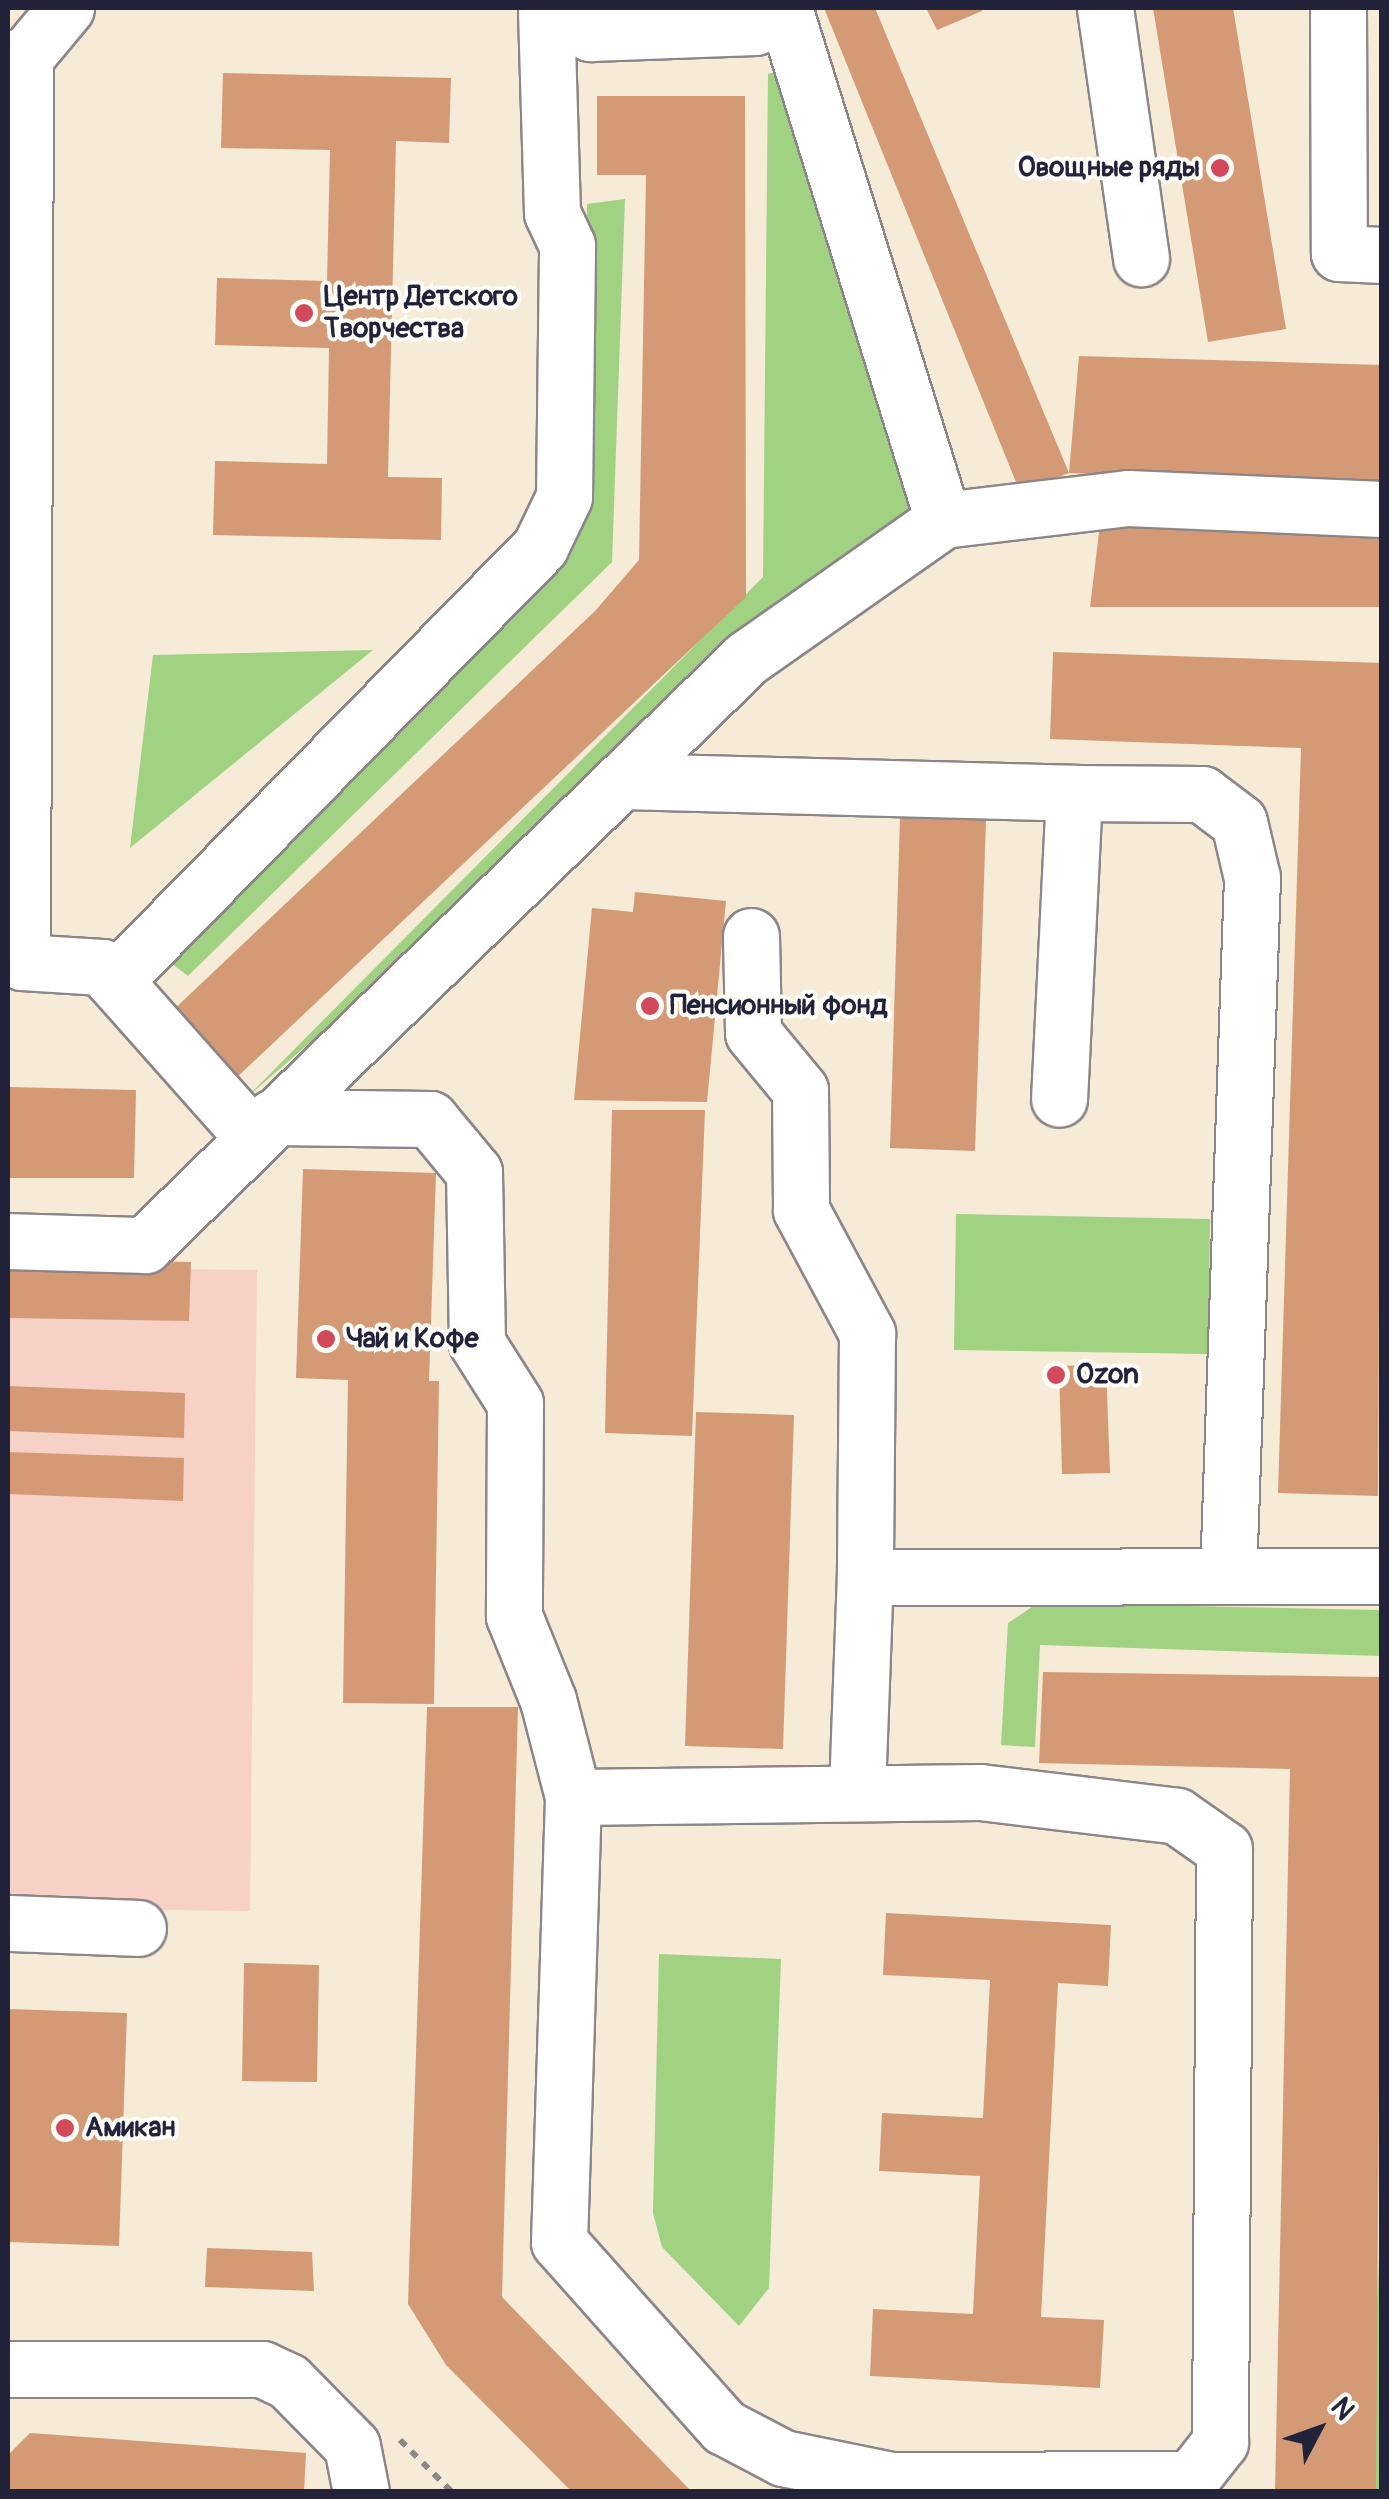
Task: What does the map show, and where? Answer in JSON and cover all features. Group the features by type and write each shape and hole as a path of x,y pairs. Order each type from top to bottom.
{"lane":[{"path":"66,8 16,58 22,962 102,967 263,1127 430,1119 474,1172 478,1343 515,1403 514,1616 548,1700 573,1797 559,2242 724,2427 783,2458 891,2486 1191,2480 1220,2442 1224,1849 1177,1816 980,1792 856,1790 573,1797"},
{"path":"114,982 540,547 564,497 567,246 552,214 549,8"},
{"path":"549,8 590,33 755,27 785,8 943,520"},
{"path":"1104,8 1140,258"},
{"path":"1338,8 1339,253 1382,255"},
{"path":"8,1240 145,1244 746,658 943,520 1128,498 1382,509"},
{"path":"621,780 1074,794 1202,794 1238,822 1252,878 1228,1576"},
{"path":"1059,1100 1074,794"},
{"path":"751,936 754,1033 800,1090 801,1210 867,1333 865,1576 856,1790"},
{"path":"865,1576 1382,1576"},
{"path":"8,1923 138,1928"},
{"path":"8,2369 262,2369 288,2381 352,2446 361,2492"}],"shaded area":[{"path":"8,1267 257,1270 250,1911 8,1908"}],"green space":[{"path":"785,69 914,517 245,1099 763,577 768,74"},
{"path":"625,199 612,562 188,976 162,956 582,511 587,204"},
{"path":"373,650 130,848 153,655"},
{"path":"956,1214 1210,1219 1208,1354 954,1350"},
{"path":"1038,1603 1381,1610 1381,1656 1040,1645 1035,1747 1001,1745 1008,1623"},
{"path":"659,1954 781,1959 769,2288 739,2326 662,2247 653,2213"},
{"path":"1381,2212 1382,2491 1369,2491"}],"building":[{"path":"824,8 875,8 1069,473 1020,492"},
{"path":"926,8 981,8 982,11 937,30"},
{"name":"Овощные ряды","path":"1153,8 1233,8 1286,329 1208,342"},
{"name":"Центр Детского Творчества","path":"223,73 451,78 449,143 396,141 388,477 442,478 441,540 213,535 215,461 327,464 329,348 215,345 217,278 327,281 330,150 221,148"},
{"path":"597,96 745,96 746,597 233,1081 169,1014 595,611 639,560 646,175 597,175"},
{"path":"1079,356 1382,365 1382,485 1069,473"},
{"path":"1101,516 1382,524 1382,607 1090,607"},
{"path":"1053,652 1382,663 1378,1496 1278,1493 1301,748 1050,739"},
{"path":"900,817 986,820 975,1151 890,1148"},
{"name":"Пенсионный фонд","path":"635,892 726,901 707,1102 574,1100 592,908 633,912"},
{"path":"8,1087 136,1090 134,1178 8,1178"},
{"path":"612,1110 705,1110 692,1436 605,1433"},
{"path":"303,1169 436,1173 429,1381 439,1381 434,1704 343,1703 348,1380 296,1378"},
{"path":"8,1259 191,1262 189,1321 8,1318"},
{"path":"1106,1365 1110,1473 1062,1474 1059,1366"},
{"path":"8,1386 185,1393 184,1438 8,1431"},
{"path":"696,1412 794,1415 783,1749 685,1746"},
{"path":"8,1452 184,1458 183,1501 8,1494"},
{"path":"1043,1672 1382,1677 1376,2492 1275,2492 1290,1769 1039,1763"},
{"path":"427,1707 518,1707 502,2297 692,2492 572,2492 446,2365 408,2304"},
{"path":"886,1913 1111,1925 1108,1986 1058,1983 1041,2317 1104,2320 1100,2388 870,2376 873,2309 973,2314 980,2176 879,2171 882,2113 983,2118 990,1980 883,1975"},
{"path":"244,1963 319,1965 317,2082 242,2081"},
{"name":"Амикан","path":"8,2009 127,2013 119,2246 8,2242"},
{"path":"207,2248 312,2252 314,2291 205,2287"},
{"path":"30,2433 306,2453 304,2492 8,2492 8,2455"}],"place":[{"name":"Овощные ряды","path":"1220,168"},
{"name":"Центр Детского Творчества","path":"304,313"},
{"name":"Пенсионный фонд","path":"650,1006"},
{"name":"Чай и Кофе","path":"326,1339"},
{"name":"Ozon","path":"1056,1375"},
{"name":"Амикан","path":"65,2128"}]}
